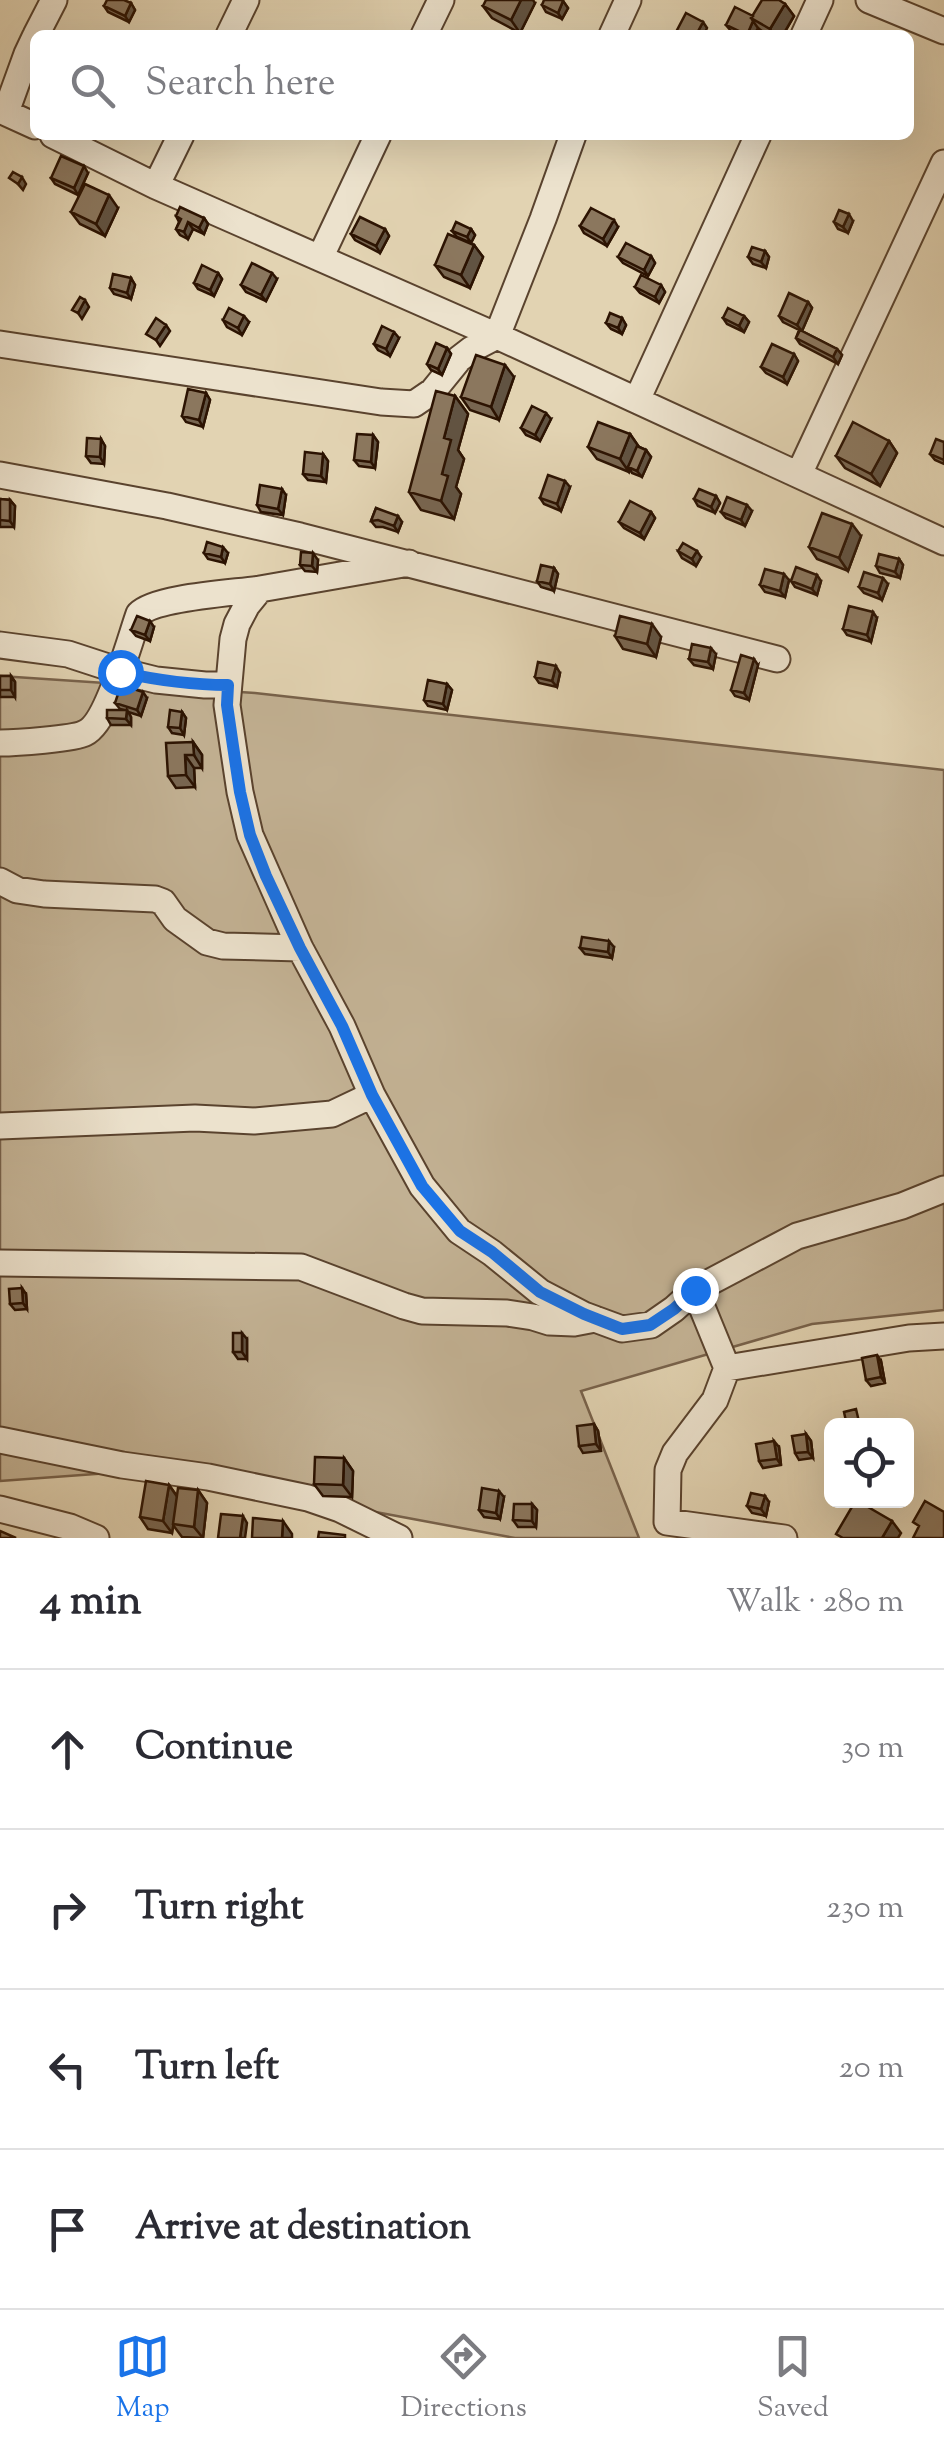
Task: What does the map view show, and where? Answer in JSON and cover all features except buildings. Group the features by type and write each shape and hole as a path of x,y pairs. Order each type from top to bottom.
{"street":[{"path":"39,30 54,0"},
{"path":"231,30 246,0"},
{"path":"426,30 441,0"},
{"path":"614,30 628,0"},
{"path":"806,30 820,0"},
{"path":"869,0 944,31"},
{"path":"30,47 3,111 30,124"},
{"path":"64,140 156,186 498,336 944,542"},
{"path":"156,186 178,140"},
{"path":"320,258 376,140"},
{"path":"0,344 414,404 433,391 459,359 498,336 571,140"},
{"path":"638,400 756,140"},
{"path":"799,474 944,162"},
{"path":"0,476 167,506 409,563 776,659"},
{"path":"0,743 76,736 97,723 145,607 409,563"},
{"path":"260,589 232,639 227,705 250,835 372,1095 422,1186 460,1231 540,1292 622,1329 650,1325 695,1290 798,1236 944,1190"},
{"path":"0,645 68,654 156,680 228,685"},
{"path":"0,881 17,890 44,894 155,899 207,942 300,948"},
{"path":"0,1126 194,1118 254,1122 332,1114 372,1095"},
{"path":"0,1263 300,1268 422,1311 507,1313 549,1322 595,1319"},
{"path":"695,1290 727,1368 716,1400 675,1453 668,1470 664,1530 784,1538"},
{"path":"727,1368 909,1338 944,1336"},
{"path":"0,1440 308,1498 340,1508 399,1538"},
{"path":"0,1509 70,1527 96,1538"}],"shaded area":[{"path":"0,676 255,693 944,770 944,1310 812,1324 581,1391 639,1538 515,1538 150,1470 0,1481"}],"route":[{"path":"120,672 156,680 228,685 227,705 240,792 250,835 266,876 342,1026 372,1095 422,1186 460,1231 540,1292 622,1329 650,1325 695,1290"}]}
